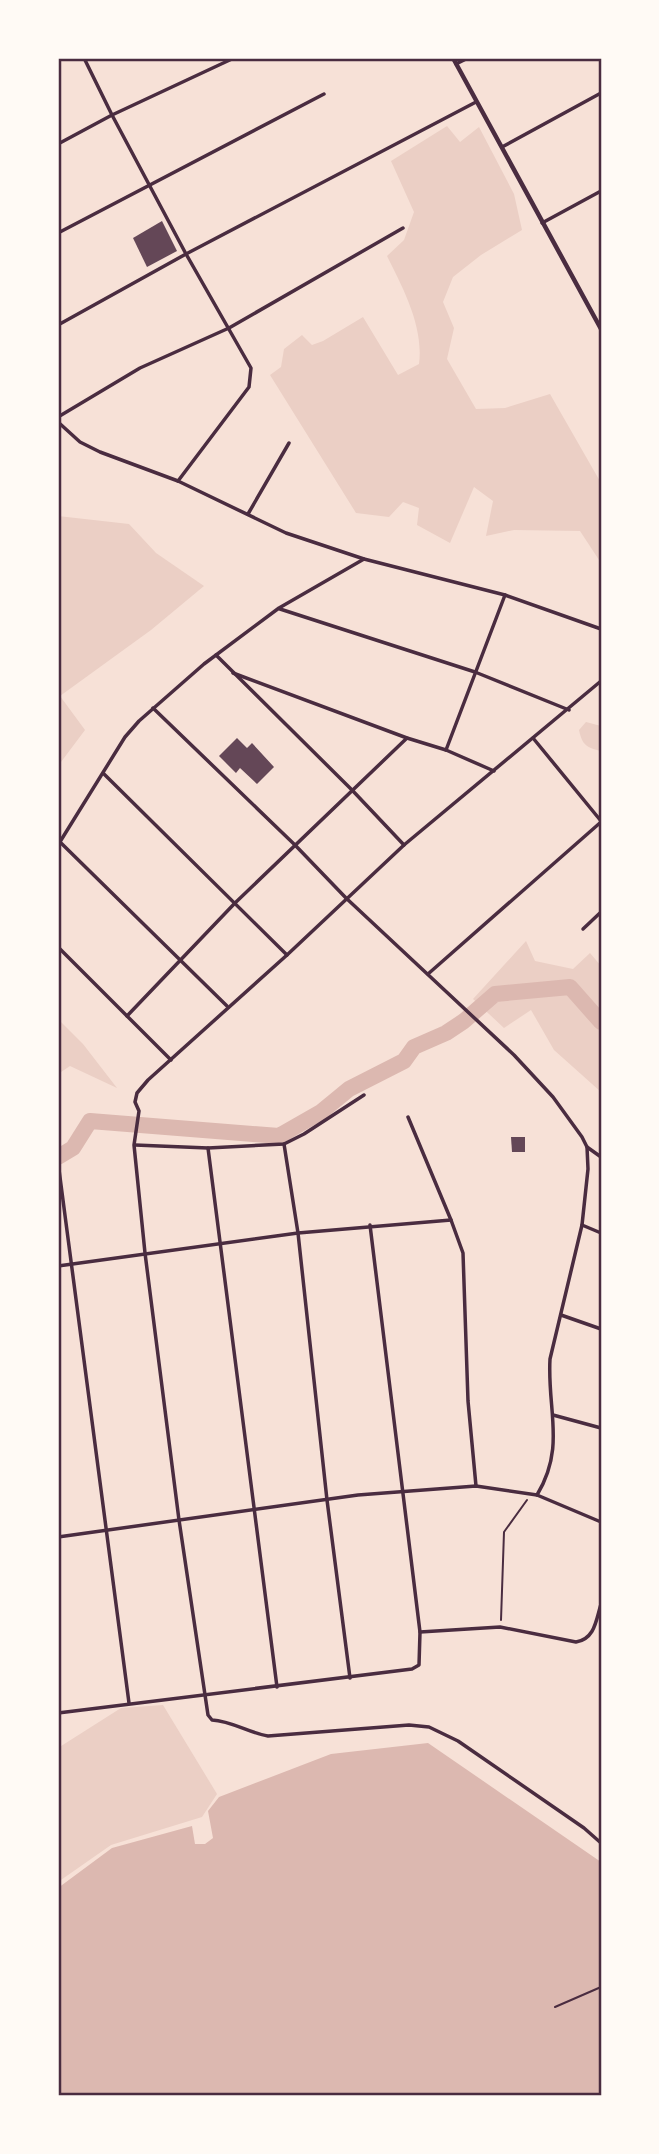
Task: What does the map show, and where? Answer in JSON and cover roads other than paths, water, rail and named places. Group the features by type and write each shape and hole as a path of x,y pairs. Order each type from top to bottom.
{"street":[{"path":"84,58 186,254 251,368 251,381 225,421 178,481"},
{"path":"58,144 112,114 234,58"},
{"path":"453,58 601,329"},
{"path":"456,64 468,58"},
{"path":"502,147 601,93"},
{"path":"58,233 324,94"},
{"path":"58,325 186,254 476,102"},
{"path":"542,223 601,191"},
{"path":"403,228 229,328 140,368 58,420 80,442 100,452 178,481 286,533 365,559 505,594 601,629"},
{"path":"248,514 289,443"},
{"path":"227,1006 182,959 59,843 125,737 153,708 216,655 279,608 365,559"},
{"path":"446,750 505,594"},
{"path":"279,608 475,672 569,710"},
{"path":"216,655 404,845"},
{"path":"233,673 446,750 494,771"},
{"path":"601,681 404,845 148,1080 137,1093 135,1102 139,1117 134,1145 179,1520 208,1715 212,1720 232,1724 257,1734 294,1734 409,1725 429,1727 458,1741 584,1828 601,1843"},
{"path":"153,708 346,898 476,1018 553,1097 587,1147 601,1157"},
{"path":"127,1016 235,903 407,738"},
{"path":"428,974 601,822 533,738"},
{"path":"103,774 287,955"},
{"path":"583,929 601,912"},
{"path":"58,947 171,1060"},
{"path":"134,1145 208,1148 284,1144 364,1095"},
{"path":"408,1117 463,1253 468,1401 476,1486"},
{"path":"284,1144 298,1233 327,1500 350,1678"},
{"path":"537,1495 551,1467 553,1415 550,1368 582,1225 588,1169 587,1147"},
{"path":"208,1148 277,1687"},
{"path":"58,1163 129,1703"},
{"path":"58,1266 298,1233 451,1220"},
{"path":"58,1713 350,1678 417,1668 421,1662 420,1632 370,1225"},
{"path":"582,1225 601,1233"},
{"path":"561,1315 601,1329"},
{"path":"553,1415 601,1428"},
{"path":"58,1537 327,1500 476,1486 537,1495 601,1522"},
{"path":"420,1632 500,1628 583,1641 592,1634 601,1604"}],"waterway":[{"path":"58,1157 73,1148 90,1121 279,1136 321,1112 349,1089 404,1061 414,1047 446,1033 495,994 570,987 601,1022"}]}
